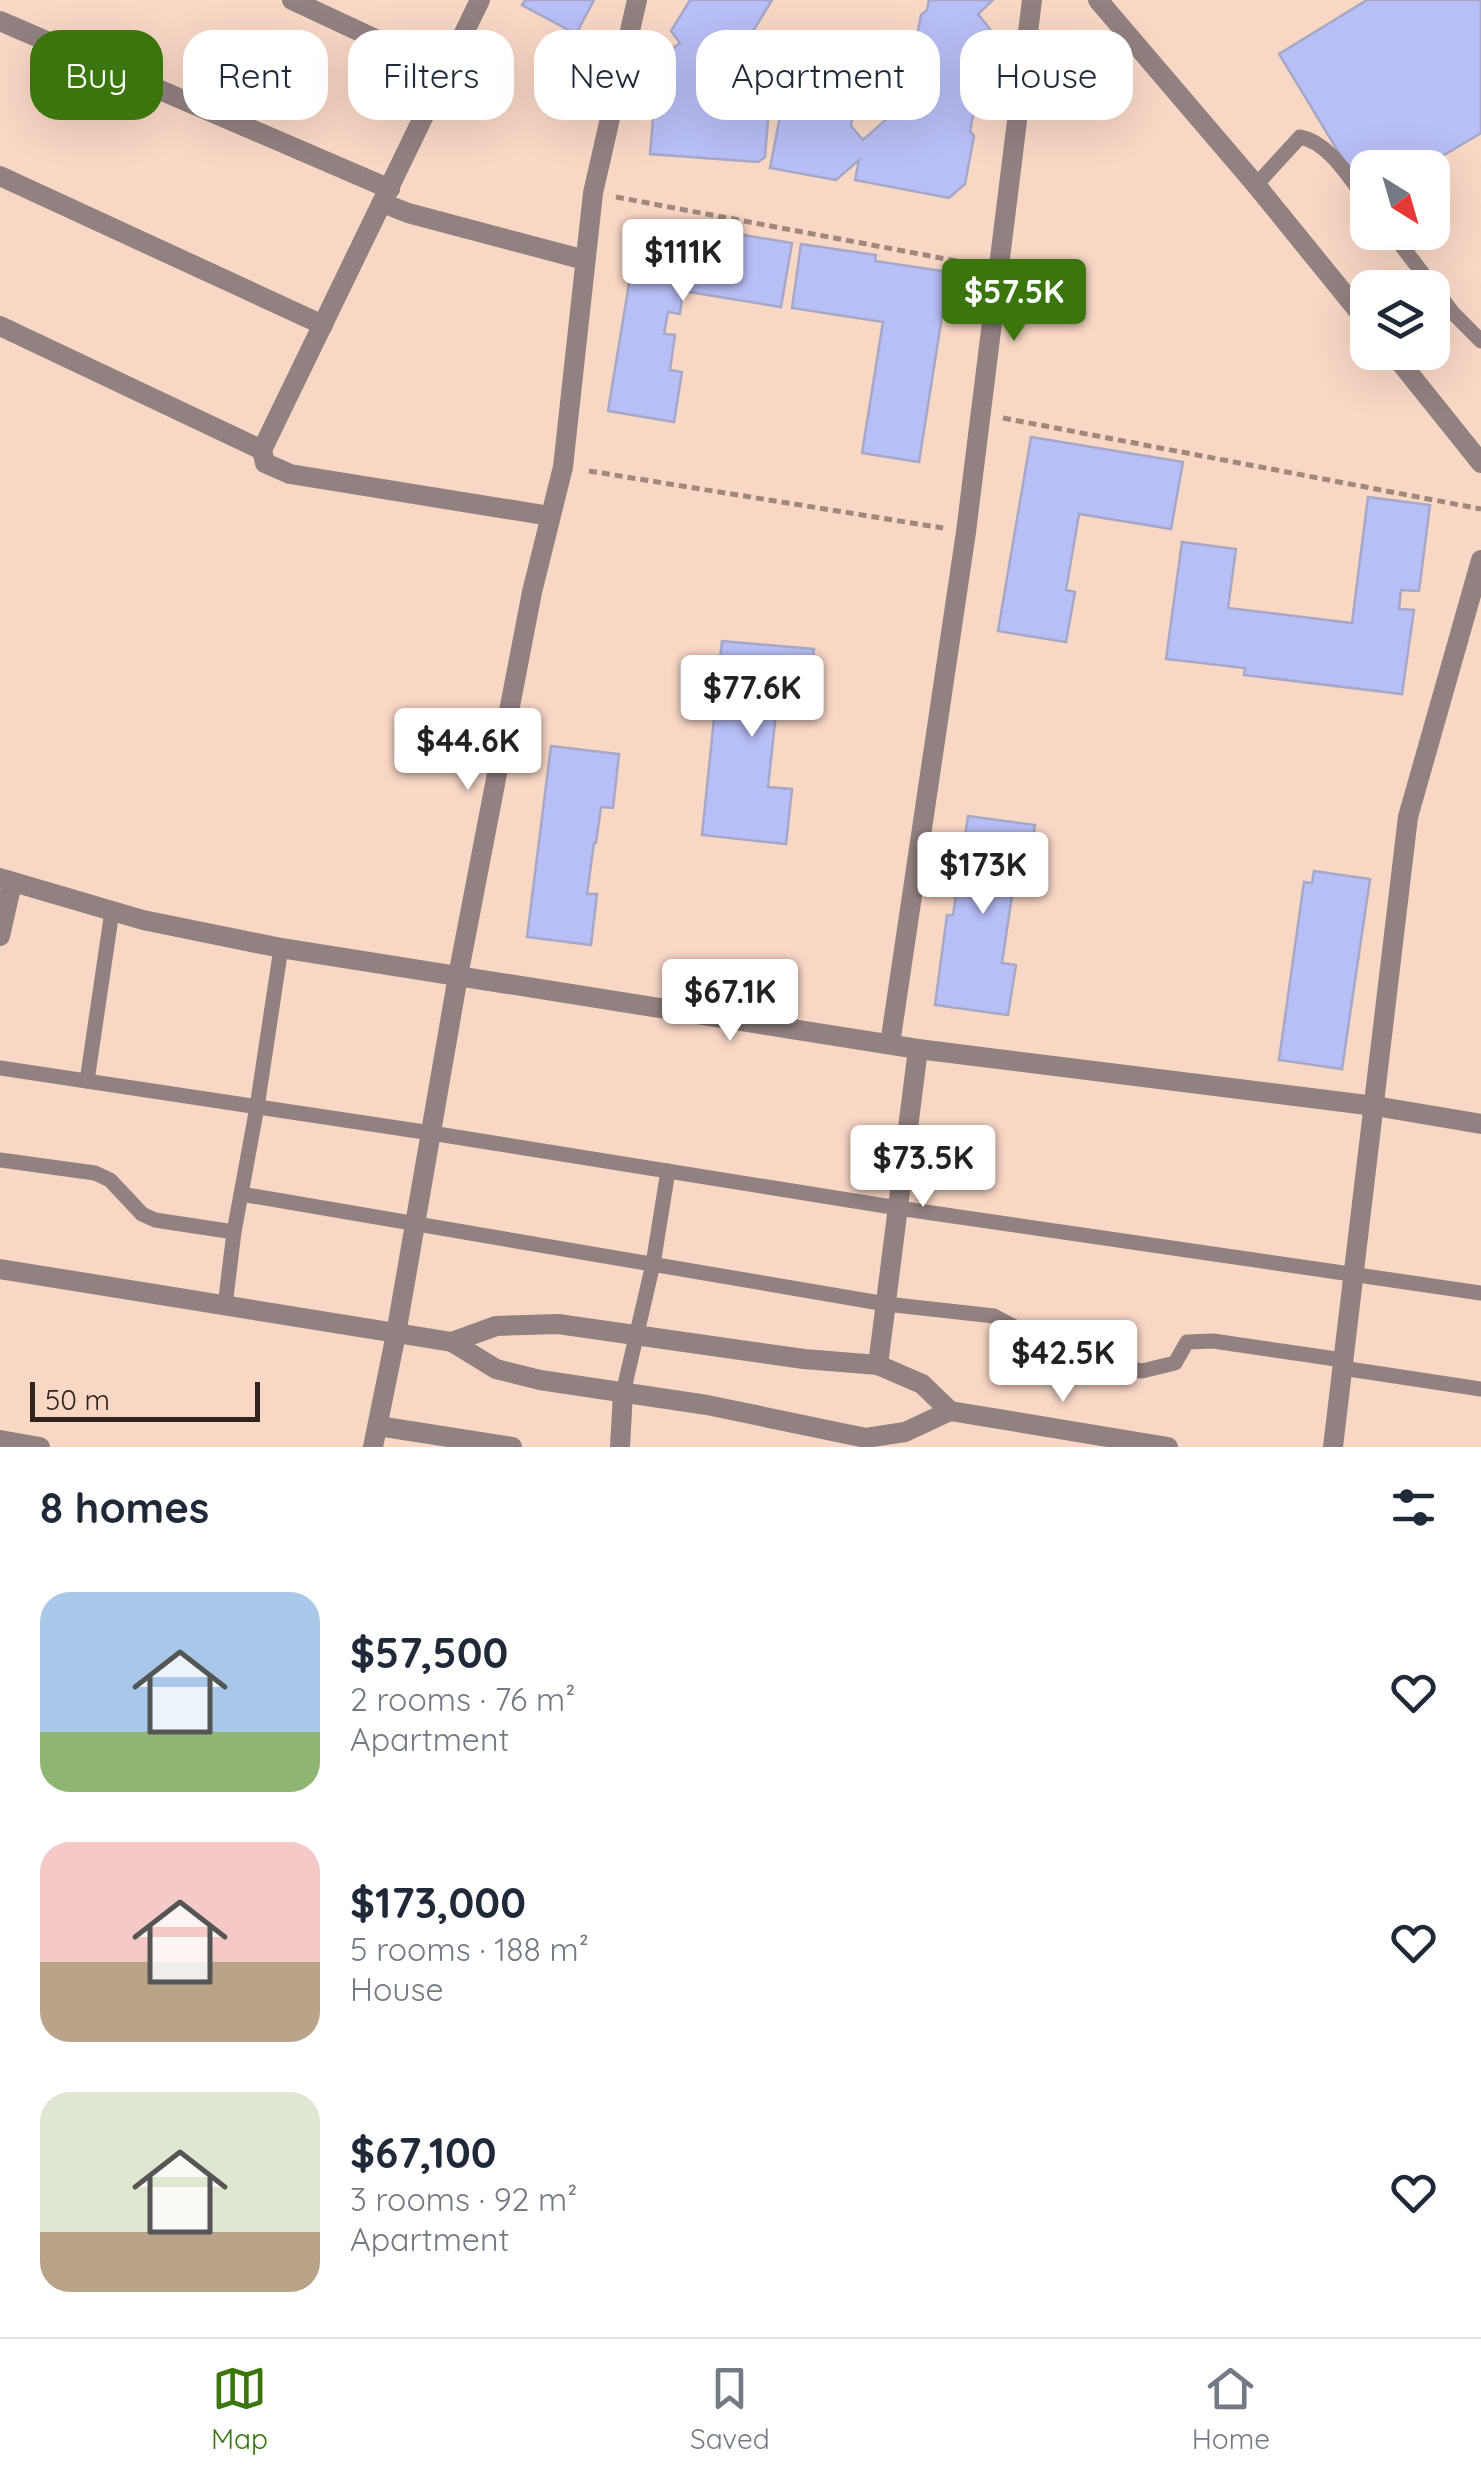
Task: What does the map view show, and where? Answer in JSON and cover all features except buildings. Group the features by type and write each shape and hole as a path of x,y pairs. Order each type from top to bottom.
{"street":[{"path":"292,0 356,30"},
{"path":"466,30 480,0"},
{"path":"512,1447 375,1436 532,592 563,467 593,193 637,0"},
{"path":"890,1044 966,532 1032,0"},
{"path":"1098,0 1350,301"},
{"path":"0,21 386,196 408,213 585,260"},
{"path":"423,120 262,450 265,462 290,474 550,516"},
{"path":"0,176 322,326"},
{"path":"0,326 262,450"},
{"path":"1406,370 1481,463"},
{"path":"1332,1447 1408,817 1481,560"},
{"path":"0,936 6,880 143,920 282,948 918,1049 1375,1106 1481,1124"},
{"path":"878,1365 918,1049"},
{"path":"0,1269 452,1342 496,1369 540,1380 706,1405 866,1443 905,1432 950,1412"},
{"path":"452,1342 496,1326 558,1324 804,1359 878,1365 922,1384 950,1412 1096,1441 1168,1447"},
{"path":"620,1447 623,1393"},
{"path":"0,1440 40,1447"}],"lane":[{"path":"1256,186 1300,137 1310,138 1350,179"},
{"path":"1405,250 1453,314 1481,342"},
{"path":"87,1081 112,911"},
{"path":"225,1306 282,948"},
{"path":"0,1068 431,1132 898,1208 1481,1293"},
{"path":"0,1160 95,1173 110,1180 142,1214 154,1220 234,1232"},
{"path":"623,1393 654,1264 668,1171"},
{"path":"241,1194 886,1304 994,1316 1062,1359 1142,1370 1174,1363 1187,1342 1212,1341 1481,1390"}],"path":[{"path":"593,193 998,268"},
{"path":"980,414 1481,509"},
{"path":"563,467 966,532"}]}
